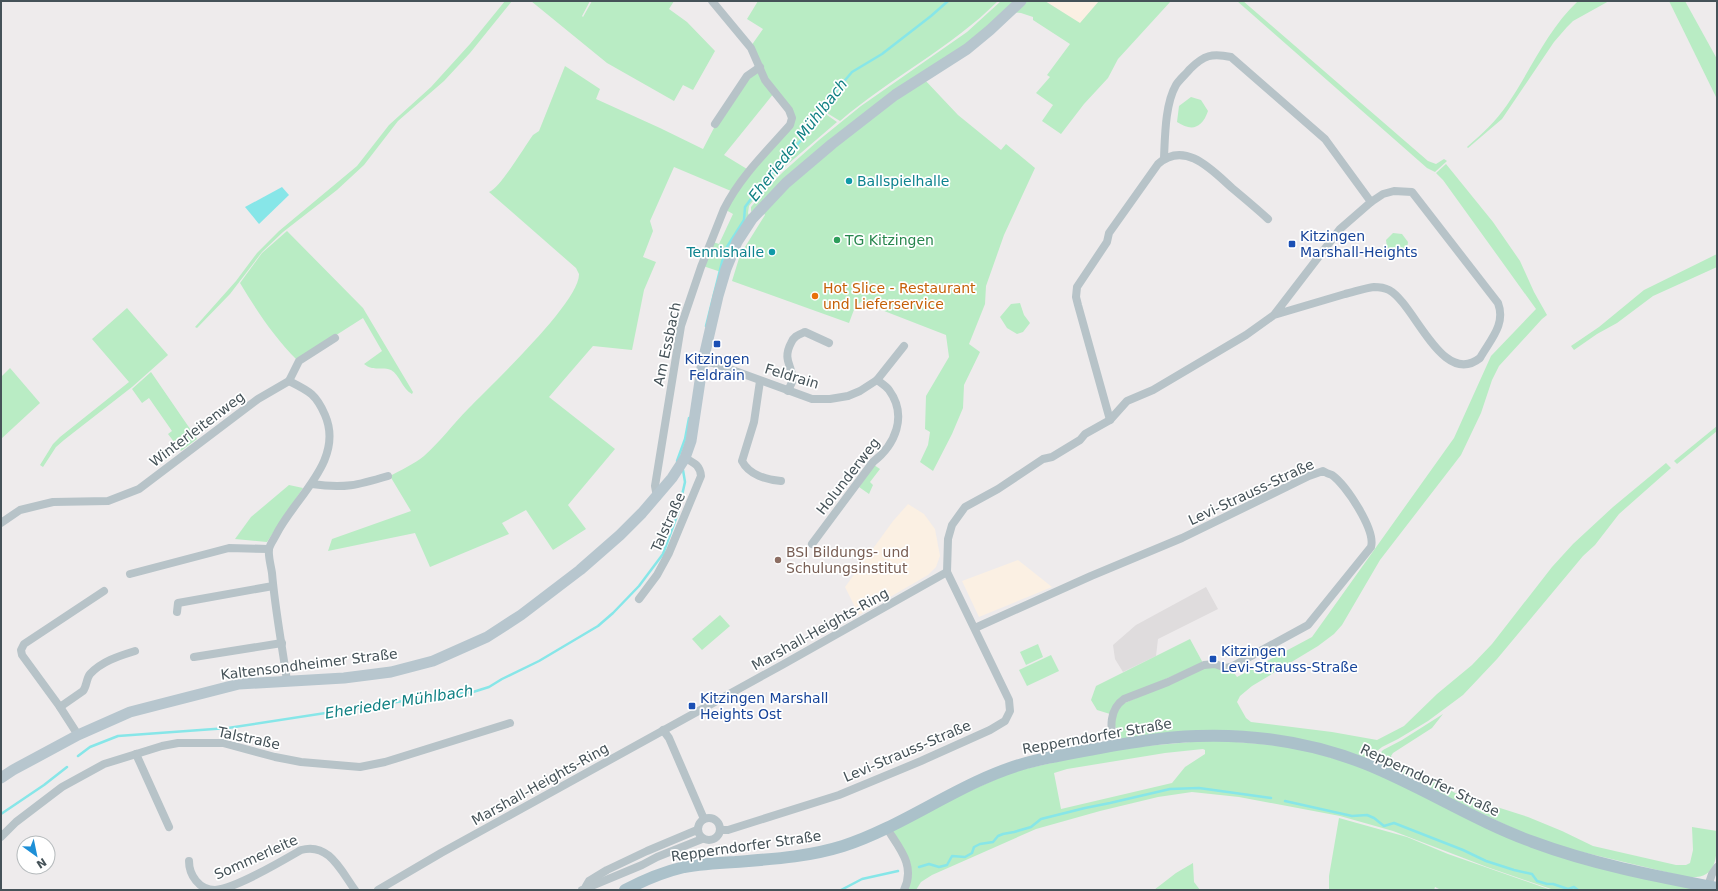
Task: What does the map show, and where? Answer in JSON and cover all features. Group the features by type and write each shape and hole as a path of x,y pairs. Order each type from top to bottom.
{"main road":[{"name":"Kaltensondheimer Straße","path":"1,778 78,735 130,712 239,684 344,678 391,672 433,661 487,637 521,615 580,570 620,535 657,496 672,478 685,458 691,441 703,361 718,296 726,268 737,242 752,219 766,202 786,183 832,144 895,95 967,49 1021,1"},
{"name":"Repperndorfer Straße","path":"625,890 658,874 684,867 811,854 855,841 959,790 1010,768 1051,757 1163,738 1216,735 1257,738 1329,752 1365,764 1406,782 1509,833 1561,852 1598,862 1712,887"}],"street":[{"name":"Am Essbach","path":"657,496 655,486 681,326 701,267 724,209 734,190 791,122 789,110 765,80 751,48 712,1"},
{"path":"1164,158 1166,129 1171,98 1176,85 1198,61 1212,54 1231,57 1325,139 1371,202"},
{"path":"715,124 747,76 760,67"},
{"path":"1110,420 1076,297 1077,287 1107,242 1109,233 1158,164 1164,158 1181,156 1190,156 1204,163 1268,219"},
{"path":"947,572 948,539 952,525 965,507 998,489 1043,459 1052,457 1080,440 1085,434 1110,420 1127,401 1153,390 1246,335 1274,314 1340,229 1371,202 1383,194 1394,191 1412,192 1498,303 1501,311 1501,320 1480,358 1476,361 1465,364 1451,360 1444,356 1433,344 1400,299 1386,289 1374,287 1274,314"},
{"path":"788,391 792,383 786,358 787,350 794,338 805,332 829,343"},
{"path":"287,681 273,586 270,549 279,530 312,484 325,459 330,443 329,424 320,404 308,390 289,381 299,361 335,338"},
{"name":"Feldrain","path":"703,361 714,363 812,399 830,399 848,396 860,391 877,380 904,346"},
{"name":"Holunderweg","path":"812,544 873,462 884,454 896,433 898,411 889,390 877,380"},
{"name":"Winterleitenweg","path":"1,523 20,510 53,502 108,501 139,489 258,399 289,381"},
{"path":"760,381 754,422 742,461 745,466 767,480 781,481"},
{"name":"Talstraße","path":"639,598 657,575 666,559 701,476 697,465 685,458"},
{"name":"Levi-Strauss-Straße","path":"975,628 1091,576 1182,538 1309,476 1323,471 1332,475 1341,484 1365,519 1371,534 1372,544 1314,618 1300,631 1233,666 1226,668 1215,664 1204,665 1168,682 1124,698 1118,703 1114,710 1112,733 1113,746"},
{"path":"312,484 340,487 355,485 388,476"},
{"path":"130,574 229,548 270,549"},
{"name":"Levi-Strauss-Straße","path":"583,889 702,839 712,840 717,836 720,830 728,830 840,795 921,761 990,730 1005,721 1010,711 1009,700 947,572"},
{"name":"Marshall-Heights-Ring","path":"378,890 947,572"},
{"path":"177,612 178,603 273,586"},
{"path":"78,735 60,707 22,655 22,647 104,591"},
{"path":"194,657 282,643"},
{"path":"60,707 83,691 92,672 110,660 135,651"},
{"name":"Talstraße","path":"1,837 16,822 62,787 104,764 178,743 223,743 300,762 360,767 385,762 510,723"},
{"path":"664,730 669,738 704,819"},
{"path":"136,754 169,827"},
{"path":"702,839 697,830 699,824 704,819 714,819 720,830"},
{"path":"886,827 908,866 908,880 904,890"},
{"name":"Levi-Strauss-Straße","path":"583,889 590,881 607,870 641,855 647,850 697,830"},
{"name":"Sommerleite","path":"189,861 191,874 196,880 208,889 215,890 249,877 301,850 317,848 329,855 334,860 355,890"},
{"path":"1712,887 1712,874 1717,866"}],"shaded area":[{"path":"1045,1 1099,1 1080,24"},
{"path":"908,504 924,514 935,529 940,556 936,567 928,575 859,615 845,587 893,521"},
{"path":"1018,560 1052,587 979,617 962,581"},
{"path":"1206,587 1218,609 1158,639 1156,656 1123,672 1115,659 1113,645 1136,625"}],"green space":[{"path":"505,1 512,1 470,53 444,81 398,121 364,165 337,190 283,232 262,252 230,294 197,328 195,327 236,281 257,253 279,231 357,166 389,125 431,87 470,44"},
{"path":"531,1 590,1 582,16 583,17 592,1 674,1 669,9 687,22 715,51 693,90 683,85 674,101 607,63"},
{"path":"758,1 998,1 961,34 859,105 840,121 827,113 827,115 837,122 788,164 763,188 749,206 748,213 750,218 721,272 703,266 713,242 719,244 733,214 726,210 732,197 793,123 774,93 724,155 747,169 731,191 674,167 650,221 653,231 643,257 656,262 644,290 632,350 593,346 549,397 615,449 568,505 586,529 553,550 526,510 502,523 509,534 430,567 415,533 328,551 332,539 411,511 390,476 420,459 436,445 462,415 513,364 550,323 565,304 575,287 579,274 576,268 489,192 499,183 533,135 539,131 565,66 600,89 596,99 703,149 715,126 748,77 761,68 751,46 763,29 747,19"},
{"path":"1001,1 1018,1 953,57 751,212 751,207 766,189 819,140 861,106 967,32"},
{"path":"1023,1 1045,1 1080,23 1099,1 1171,1 1118,59 1108,78 1084,104 1061,134 1042,121 1053,105 1036,93 1050,77 1047,75 1070,44 1033,20 1033,17 1012,12"},
{"path":"1237,1 1243,1 1428,161 1436,164 1444,159 1447,161 1435,172 1427,168"},
{"path":"1578,1 1609,1 1573,21 1567,27 1554,42 1502,119 1468,148 1467,147 1503,111 1516,92 1548,37 1567,12"},
{"path":"1669,1 1685,1 1717,59 1717,99"},
{"path":"924,79 958,115 1001,150 1006,144 1035,168 1004,235 986,286 985,304 969,344 980,352 964,385 963,408 952,434 933,471 920,462 928,445 930,432 925,429 926,396 949,357 946,335 861,302 855,307 849,323 732,281 740,255 765,215 763,212 788,183"},
{"path":"1191,97 1201,100 1208,111 1206,117 1200,125 1196,127 1187,127 1177,122 1179,106"},
{"path":"1446,164 1493,222 1520,261 1534,292 1547,315 1499,366 1492,380 1481,413 1461,455 1380,560 1342,625 1334,634 1318,646 1252,686 1240,696 1237,702 1246,718 1251,722 1332,732 1377,740 1404,726 1437,694 1472,665 1492,644 1552,567 1573,544 1613,507 1666,463 1671,468 1619,514 1595,545 1583,556 1497,659 1463,695 1428,721 1382,747 1366,760 1300,742 1120,738 1114,724 1118,706 1209,666 1232,670 1237,677 1312,637 1454,438 1491,356 1536,309 1443,180 1436,173"},
{"path":"287,231 363,308 413,392 412,394 406,389 397,375 391,370 384,368 371,368 364,364 382,351 363,318 297,360 273,333 259,314 240,283 262,253"},
{"path":"1393,233 1402,234 1408,242 1406,254 1387,248 1386,240"},
{"path":"1717,254 1717,267 1653,296 1617,323 1597,334 1574,350 1571,346 1599,327 1644,290"},
{"path":"1020,303 1024,315 1030,323 1023,332 1017,334 1007,328 1000,317 1011,304"},
{"path":"127,308 168,355 132,387 56,447 43,467 40,465 53,444 60,437 129,382 92,339"},
{"path":"10,368 40,403 1,439 1,377"},
{"path":"151,372 197,439 181,451 168,434 172,431 149,398 142,403 132,389"},
{"path":"1717,426 1717,431 1677,464 1674,461"},
{"path":"874,465 880,469 870,482 873,485 869,494 859,487"},
{"path":"289,485 303,488 267,542 235,539 251,517"},
{"path":"720,615 730,626 702,650 692,639"},
{"path":"1190,639 1203,663 1128,695 1110,714 1097,710 1091,700 1096,686"},
{"path":"1038,644 1043,657 1026,665 1020,652"},
{"path":"1051,655 1059,671 1027,686 1019,670"},
{"path":"1443,714 1432,728 1393,753 1391,756 1393,760 1459,795 1528,817 1593,846 1676,865 1686,865 1690,863 1693,850 1692,827 1717,831 1717,850 1714,865 1705,875 1687,877 1544,843 1375,763 1374,760 1383,750 1402,740"},
{"path":"1213,740 1294,747 1367,768 1464,817 1701,890 1554,890 1487,867 1393,831 1340,816 1239,797 1192,792 1158,797 1036,829 932,875 921,882 916,890 908,890 912,873 893,833 893,828 932,808 1012,772 1113,749","holes":["1205,750 1205,754 1185,767 1172,783 1061,809 1054,773 1067,769 1165,753"]},
{"path":"1339,818 1407,837 1448,854 1551,890 1441,890 1435,887 1434,890 1329,890 1329,876"},
{"path":"1193,863 1194,882 1200,890 1154,890 1176,873"}],"water":[{"path":"282,187 289,195 259,224 245,207"}],"waterway":[{"name":"Eherieder Mühlbach","path":"706,326 725,250 744,220 745,207 756,192 810,130 825,110 835,92 852,72 882,54 948,1"},
{"name":"Eherieder Mühlbach","path":"677,461 685,439 689,418"},
{"name":"Eherieder Mühlbach","path":"78,756 90,747 118,736 228,728 436,696 473,692 489,687 539,661 598,626 639,586 663,554 678,513 685,482 683,470"},
{"name":"Eherieder Mühlbach","path":"1,814 44,785 67,767"},
{"path":"919,867 929,864 939,867 947,865 952,856 965,857 972,853 974,847 980,844 993,842 998,836 1003,834 1031,827 1041,819 1170,789 1199,788 1271,798"},
{"path":"1285,801 1352,816 1367,815 1374,818 1384,826 1394,823 1463,850 1486,861 1532,874 1537,881 1568,889 1574,887 1578,890"},
{"path":"841,890 862,879 898,871"}],"place":[{"name":"Ballspielhalle","path":"849,181"},
{"name":"TG Kitzingen","path":"837,240"},
{"name":"Kitzingen Marshall-Heights","path":"1292,244"},
{"name":"Tennishalle","path":"772,252"},
{"name":"Hot Slice - Restaurant und Lieferservice","path":"815,296"},
{"name":"Kitzingen Feldrain","path":"717,344"},
{"name":"BSI Bildungs- und Schulungsinstitut","path":"778,560"},
{"name":"Kitzingen Levi-Strauss-Straße","path":"1213,659"},
{"name":"Kitzingen Marshall Heights Ost","path":"692,706"}]}
